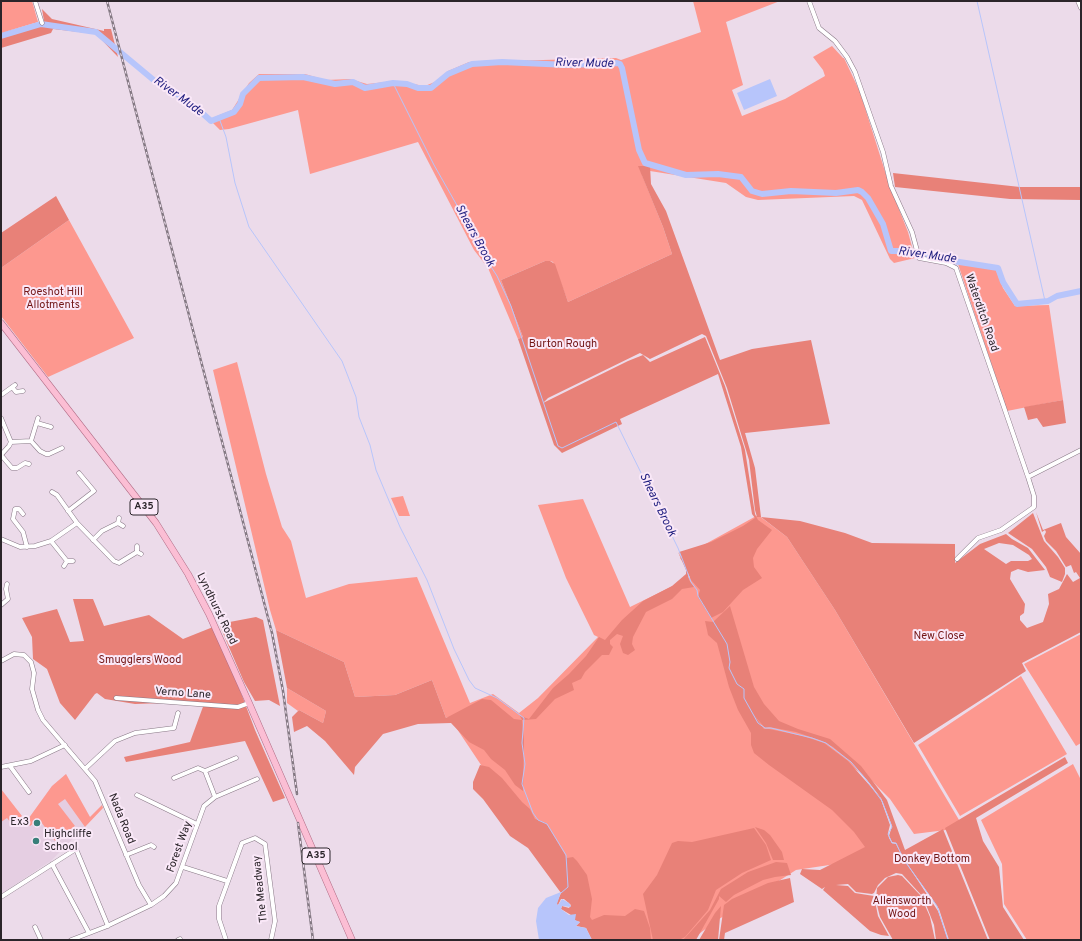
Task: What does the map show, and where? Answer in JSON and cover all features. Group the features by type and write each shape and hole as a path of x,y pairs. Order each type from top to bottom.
{"main road":[{"name":"Lyndhurst Road","path":"1,323 163,533 188,574 209,614 249,702 352,940"}],"street":[{"path":"35,1 42,23"},
{"name":"Waterditch Road","path":"809,1 819,28 834,41 847,57 855,72 883,152 891,186 912,232 919,258 946,263 956,268 1028,477"},
{"path":"1078,1 1081,8"},
{"path":"1,395 13,386 16,392 23,391"},
{"path":"1,418 3,427 11,442"},
{"path":"31,441 38,423 38,418"},
{"path":"38,423 51,427"},
{"path":"11,442 31,441"},
{"path":"31,441 40,451 46,454 62,448"},
{"path":"11,442 10,446 1,455 12,468 17,468 24,460 29,464"},
{"path":"957,559 978,538 1001,530 1034,507 1034,496 1028,477 1081,450"},
{"path":"68,511 93,494 92,488 79,473"},
{"path":"83,478 88,473"},
{"path":"52,492 57,495 77,523 93,540 114,561 119,563"},
{"path":"23,514 19,509 15,509 13,520 23,532 27,547"},
{"path":"118,523 119,518"},
{"path":"1,539 12,545 27,547 50,541 77,523"},
{"path":"93,540 102,531 118,523"},
{"path":"118,523 123,526"},
{"path":"50,541 67,562"},
{"path":"119,563 139,553 137,546"},
{"path":"64,566 67,562 73,561"},
{"path":"119,563 120,569"},
{"path":"1,605 8,599 3,589 7,584"},
{"name":"Nada Road","path":"1,661 14,654 24,655 31,662 34,673 32,689 38,710 43,720 86,768 99,790 139,885 151,905"},
{"name":"Verno Lane","path":"116,698 238,706 249,702"},
{"path":"86,768 115,741 135,733 174,728 178,713"},
{"path":"1,767 31,761 65,745"},
{"path":"205,771 236,758"},
{"path":"10,766 12,772 29,792"},
{"path":"174,778 198,768 205,771 215,797"},
{"name":"Forest Way","path":"71,940 108,926 151,905 164,896 176,883 204,806 215,797 257,779"},
{"path":"137,795 198,824"},
{"name":"The Meadway","path":"226,940 218,912 227,881 242,843 255,838 265,844 275,921 271,940"},
{"path":"126,855 152,845"},
{"path":"1,897 76,849 108,926"},
{"path":"52,864 89,933"},
{"path":"183,867 227,881"},
{"path":"35,927 41,940"}],"shaded area":[{"name":"Highcliffe School","path":"66,774 90,817 102,805 103,808 52,860 1,894 1,789 26,822 52,786"}],"green space":[{"path":"1,1 32,1 38,22 1,33"},
{"path":"693,1 780,1 726,22 743,85 732,90 742,116 785,99 825,76 823,70 813,57 832,46 844,58 860,92 889,184 908,232 915,258 894,263 890,259 862,200 854,196 758,200 746,197 726,183 650,171 650,166 642,175 672,254 568,302 553,262 550,261 545,261 501,280 523,337 518,339 488,268 474,250 418,142 310,174 298,110 229,129 220,130 211,121 217,116 232,110 249,83 259,74 305,74 326,80 350,79 367,84 395,81 425,86 437,81 448,71 469,62 616,58 621,60 701,32"},
{"path":"42,9 52,19 104,31 104,29 111,29 118,57 96,34 53,29 51,33 1,48 1,33 44,21"},
{"name":"Burton Rough","path":"638,166 650,166 651,184 666,211 720,360 752,349 811,340 830,424 745,433 755,468 761,517 757,517 749,460 727,388 706,336 702,334 650,359 640,353 548,398 543,403 628,361 643,355 650,362 705,337 725,386 745,450 755,514 758,520 772,530 757,549 753,558 754,567 762,578 743,590 723,612 711,618 698,597 700,590 691,580 688,573 689,580 694,587 682,589 672,599 646,612 633,637 632,644 635,650 628,655 623,653 620,644 623,636 617,634 610,640 610,644 613,647 609,655 602,655 585,672 581,679 572,683 574,690 555,699 536,719 522,720 520,716 529,719 553,688 586,656 599,637 605,640 622,620 643,601 672,586 686,574 686,570 678,552 684,562 679,552 711,542 743,526 755,518 752,514 741,447 718,374 620,419 622,424 562,453 554,445 518,339 523,337 501,280 545,261 550,261 555,264 568,302 672,254 663,227"},
{"path":"893,173 1020,187 1081,187 1081,200 1010,199 895,187"},
{"path":"56,196 69,220 1,268 1,233"},
{"name":"Roeshot Hill Allotments","path":"69,220 134,338 48,377 1,316 1,268"},
{"path":"958,264 996,270 1003,288 1015,306 1049,305 1063,400 1007,411"},
{"path":"237,362 266,474 282,527 291,541 306,598 349,584 417,577 470,703 493,694 519,713 538,698 598,637 594,635 566,578 538,505 583,499 630,607 693,576 680,558 758,515 787,537 835,610 962,825 946,830 914,834 890,799 869,778 837,758 882,842 836,864 796,870 716,921 691,940 598,940 449,717 446,718 432,680 395,695 355,697 344,662 276,630 213,370"},
{"path":"1063,400 1066,423 1043,427 1037,418 1028,420 1024,407"},
{"path":"403,496 410,516 399,516 391,498"},
{"name":"New Close","path":"1036,512 1043,530 1061,523 1066,537 1081,554 1081,632 1022,663 1026,671 914,743 835,610 787,537 761,517 800,521 845,533 872,543 955,544 955,563 980,544 1006,534 1028,548 1045,570 1028,572 1018,569 1011,572 1010,579 1025,604 1024,613 1020,616 1020,620 1027,628 1043,622 1049,604 1048,594 1059,589 1067,574 1073,582 1080,578 1076,572 1074,573 1071,565 1066,567 1056,551 1046,541 1044,536 1046,532 1045,530 1042,532","holes":["999,543 1013,545 1029,555 1032,559 1028,561 1011,561 1006,564 984,549"]},
{"path":"1033,513 1044,541 1058,557 1065,568 1065,574 1062,582 1050,577 1046,567 1032,549 1008,533"},
{"name":"Smugglers Wood","path":"73,599 93,599 104,626 149,615 183,639 213,627 232,669 255,730 285,798 273,802 245,741 126,762 124,757 190,742 204,704 194,702 135,704 105,699 97,693 75,720 60,703 47,669 33,659 32,637 22,618 57,609 70,642 84,641"},
{"name":"Donkey Bottom","path":"730,606 754,687 764,704 779,721 798,729 830,739 861,766 887,800 905,850 943,829 988,940 949,940 939,909 901,855 938,911 948,940 936,940 934,925 923,897 902,874 896,873 885,878 872,894 856,892 848,884 836,885 848,886 855,893 874,896 878,916 889,936 870,931 823,890 825,887 822,889 800,874 802,869 820,870 865,847 854,832 832,810 754,753 751,745 751,733 738,710 729,687 717,643 708,635 705,621 713,622","holes":["754,715 765,728 769,727 796,732 822,741 833,747 850,761 881,798 892,826 889,836 892,842 896,843 901,854 896,844 892,843 889,838 888,833 890,825 880,797 848,761 824,743 803,736 764,729"]},
{"path":"256,617 263,620 280,706 269,700 255,701 244,682 219,624"},
{"path":"276,630 344,662 355,697 395,695 432,680 446,718 482,699 491,700 514,719 522,720 524,740 523,791 515,785 505,770 491,759 484,750 469,742 451,723 418,724 383,734 355,767 354,775 325,741 307,726 294,732 292,717 299,710 323,723 326,711 287,688"},
{"path":"1081,634 1081,743 1076,746 1024,664"},
{"path":"1021,676 1067,754 960,816 918,745"},
{"path":"287,688 326,711 323,723 299,710 298,711 287,703"},
{"path":"1065,757 1068,763 976,818 983,841 999,867 1003,907 1024,940 990,940 945,828"},
{"path":"1073,764 1081,780 1081,940 1027,940 1004,904 1002,864 981,820"},
{"path":"480,765 489,767 502,778 522,802 530,809 535,819 546,823 567,858 573,857 577,861 587,875 592,899 590,917 592,920 604,915 625,916 635,909 644,911 650,928 651,940 592,940 586,928 576,926 580,922 576,921 571,915 561,909 562,906 569,908 571,905 564,899 561,899 558,905 556,904 561,893 528,848 510,836 483,799 473,789 473,782"},
{"path":"66,774 90,817 102,805 103,808 85,827 65,799 58,804 75,826 55,841 39,819 30,826 26,822 52,786"},
{"path":"1,789 22,816 11,823 7,818 1,822"},
{"path":"755,827 764,830 770,835 782,852 784,860 773,860 766,843"},
{"path":"754,828 766,845 771,860 742,873 716,890 708,910 685,937 679,940 653,940 643,894 657,875 672,843 678,841 692,842"},
{"path":"776,862 787,863 791,875 763,880 734,895 726,902 719,896 719,899 696,940 683,940 710,910 721,889 748,872"},
{"name":"Allensworth Wood","path":"898,875 902,876 921,896 930,917 935,940 893,940 880,917 876,901 877,888 888,877"},
{"path":"790,878 794,902 725,933 724,940 719,940 724,905 732,899 768,883"},
{"path":"721,906 718,940 699,940 715,913"}],"water":[{"path":"770,79 777,96 744,110 737,93"},
{"path":"561,892 557,904 558,905 562,899 569,903 571,907 562,906 561,909 569,915 576,914 575,920 580,922 576,926 586,928 592,940 539,940 536,921 538,908 546,898"}],"waterway":[{"path":"977,1 1045,301"},
{"name":"River Mude","path":"1,36 41,24 96,32 156,82 180,96 187,104 201,112 211,121 234,112 240,104 243,94 259,78 303,77 335,84 353,82 365,88 393,83 407,84 418,88 431,88 448,74 472,64 502,62 568,65 617,63 620,64 622,68 639,150 645,163 686,175 718,174 741,177 752,191 762,194 791,191 836,193 858,190 868,198 883,224 891,251 908,251 934,258 998,268 1003,282 1017,304 1048,301 1057,296 1081,291"},
{"name":"Shears Brook","path":"393,83 434,165 475,237 479,248 497,276 511,306 558,446 562,448 616,422 678,548 691,582 727,644 730,662 729,668 737,684 744,689 744,698 758,723 765,728 771,728 812,738 826,743 851,762 882,801 892,827 888,834 892,843 896,843 904,860 937,906 948,940"},
{"path":"219,118 226,137 235,183 249,227 342,361 356,397 359,417 370,445 376,470 400,527 427,580 454,649 469,680 475,688 497,698 524,718 522,743 525,764 522,784 533,813 538,820 547,824 566,855 568,887 561,893"}],"railway":[{"path":"107,1 272,633 283,691 297,794"},
{"path":"298,823 313,940"}],"place":[{"name":"Ex3","path":"37,823"},
{"name":"Highcliffe School","path":"36,841"}]}
